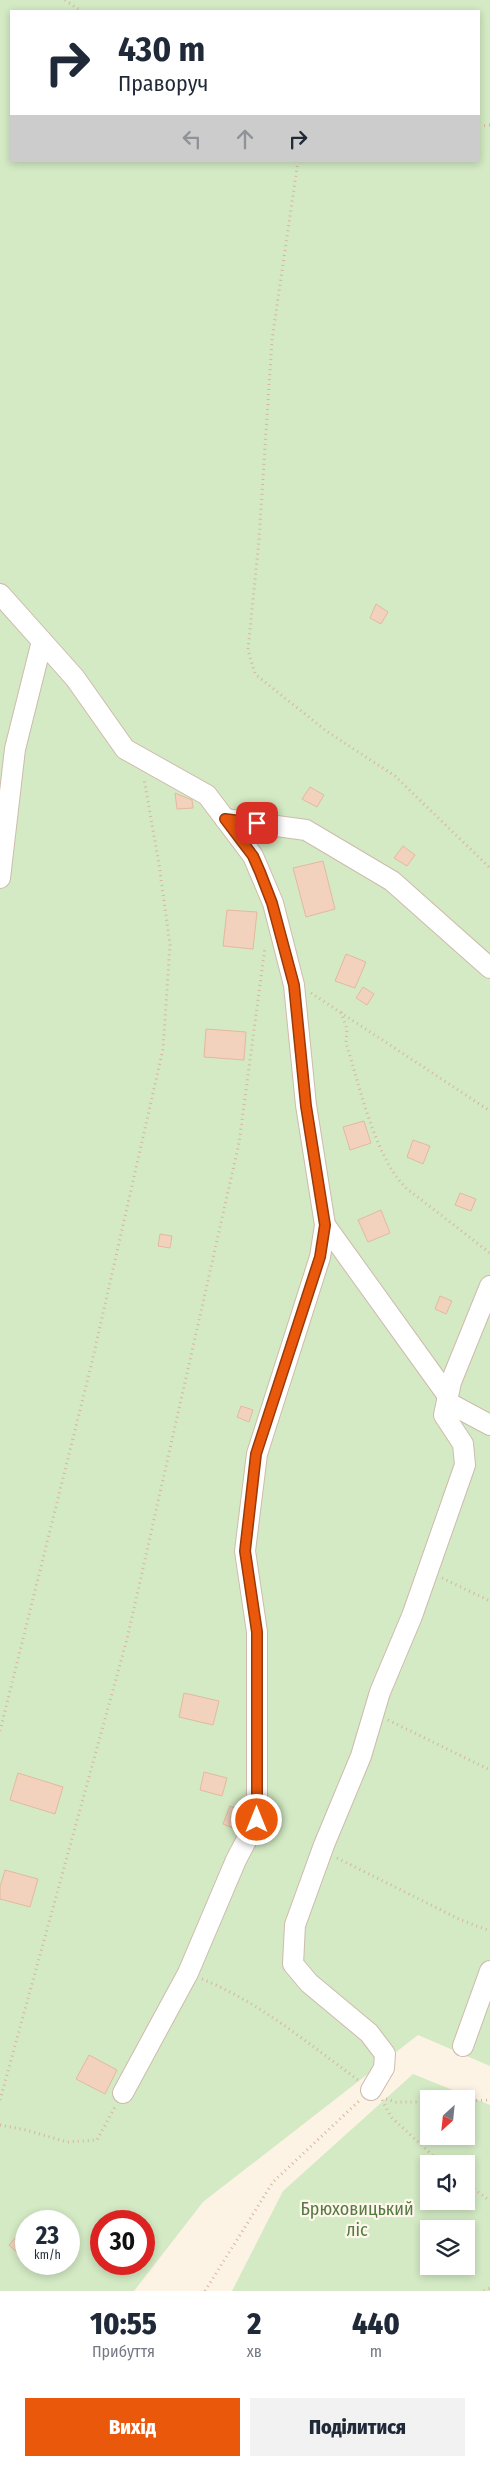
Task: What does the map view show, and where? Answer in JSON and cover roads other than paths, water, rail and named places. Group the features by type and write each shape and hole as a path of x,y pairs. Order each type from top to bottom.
{"street":[{"path":"0,594 75,678 125,749 207,795 253,856 272,903 294,985 306,1106 325,1225 320,1257 256,1454 245,1551 257,1632 257,1820 236,1860 188,1973 123,2093"},
{"path":"0,878 15,750 42,641"},
{"path":"225,819 306,830 392,881 490,968"},
{"path":"325,1225 447,1399 490,1425"},
{"path":"376,2094 384,2068 384,2054 369,2033 309,1984 293,1964 295,1925 361,1756 380,1692 428,1572 465,1465 463,1444 444,1416 447,1399 463,1350 490,1286"},
{"path":"463,2046 490,1971"}],"park label":[{"name":"Брюховицький ліс","path":"357,2219"}]}
